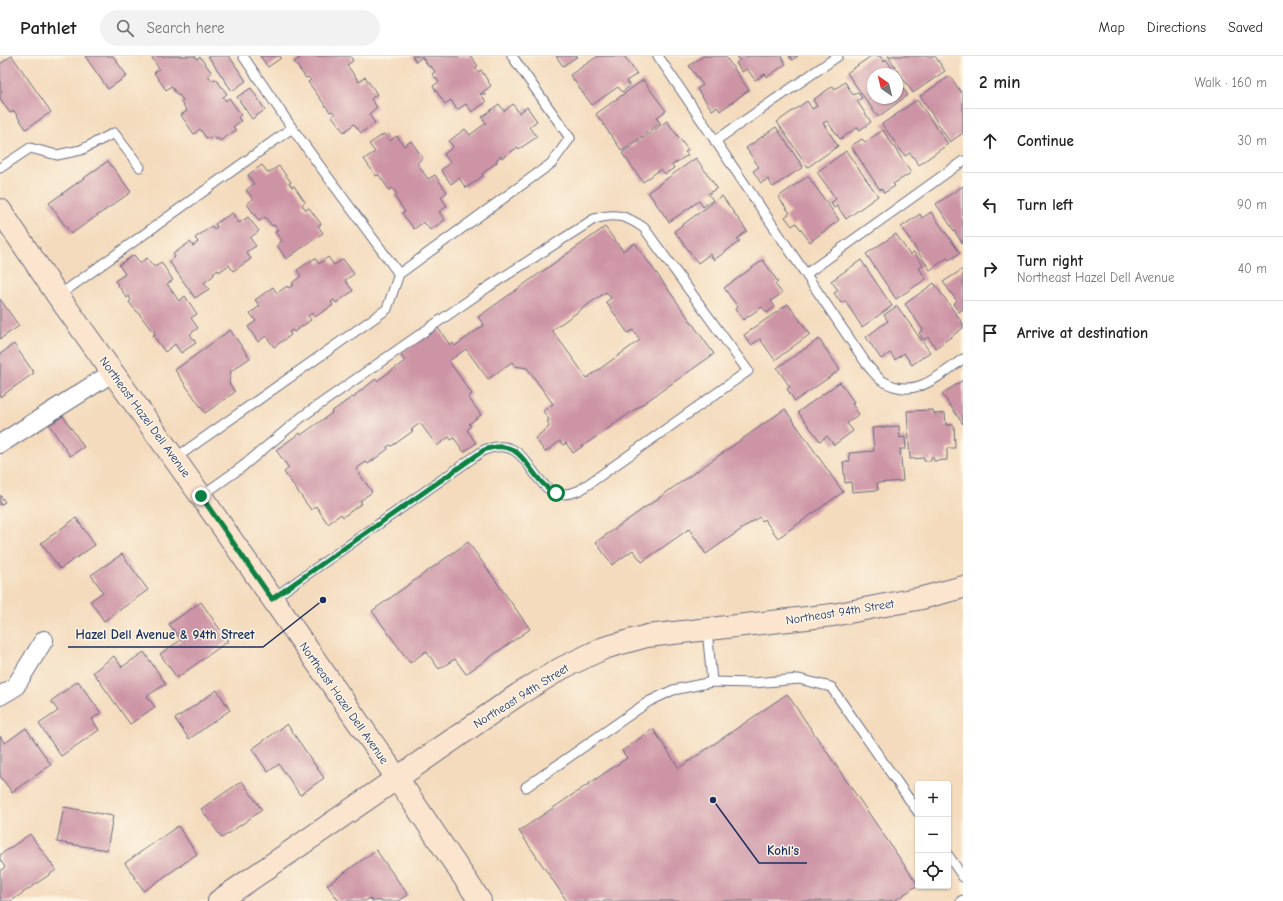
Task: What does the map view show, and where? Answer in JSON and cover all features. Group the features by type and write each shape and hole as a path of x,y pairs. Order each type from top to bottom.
{"main road":[{"name":"Northeast Hazel Dell Avenue","path":"0,210 58,296 201,496 397,778 480,901"},
{"name":"Northeast 94th Street","path":"219,901 519,694 562,668 604,648 647,636 833,615 922,598 963,587"}],"street":[{"path":"0,444 112,373"},
{"path":"0,696 15,687 44,640"}],"lane":[{"path":"243,56 292,128 399,274"},
{"path":"174,459 387,309 399,274 552,163 570,138 512,56"},
{"path":"658,56 868,366 880,379 896,387 913,388 930,383 963,358"},
{"path":"715,141 838,56"},
{"path":"58,296 292,128"},
{"path":"0,168 30,148 57,155 81,150 114,133 140,167"},
{"path":"806,274 963,161"},
{"path":"201,496 242,467 303,416 488,287 594,219 607,216 620,216 633,220 644,228 748,371 580,490 572,494 564,495 548,490 520,453 512,448 494,446 484,450 272,599"},
{"path":"707,629 712,682"},
{"path":"526,787 648,702 673,690 712,682 753,684 799,679 832,687 915,808"},
{"path":"951,859 963,877"}],"building":[{"path":"11,56 51,112 26,129 14,111 10,113 0,98 0,92 2,91 0,88 0,64"},
{"path":"85,56 113,56 127,76 108,89"},
{"path":"151,56 195,56 197,59 200,57 212,73 208,75 211,80 216,79 227,94 223,97 226,101 229,98 241,115 238,118 241,121 233,127 236,130 220,141 218,138 216,140 213,136 209,139 207,137 206,138 200,129 194,134 181,115 187,111 181,102 183,100 171,86 166,90 154,73 159,69"},
{"path":"208,56 229,56 246,81 232,91"},
{"path":"260,56 280,56 281,58 268,67"},
{"path":"303,56 350,56 353,61 347,65 359,82 365,77 377,94 371,99 377,107 369,114 375,123 361,133 354,124 344,132 332,116 335,114 332,111 330,112 308,82 311,80 308,77 306,78 294,62"},
{"path":"412,56 471,56 478,66 475,68 478,72 481,70 491,86 480,94 481,95 484,93 485,95 483,97 486,102 472,112 466,104 457,110 451,100 445,104 433,86 439,82 432,74 435,72 431,66 429,67 422,57 416,62"},
{"path":"556,56 578,56 563,66"},
{"path":"598,56 624,56 637,74 626,81 630,86 622,92 618,87 592,105 570,75"},
{"path":"703,56 725,56 749,90 720,111 717,107 712,110 697,89 703,85 689,66"},
{"path":"737,56 781,56 786,64 767,77 765,74 755,80 747,69 742,72 736,63 740,60"},
{"path":"789,56 798,56 792,60"},
{"path":"871,56 880,56 884,62 886,59 892,68 867,68 867,101 847,73"},
{"path":"888,56 935,56 945,71 913,93 903,78 903,68 896,68"},
{"path":"950,76 963,95 963,133 950,142 920,96"},
{"path":"643,80 666,111 656,118 660,123 622,151 596,114"},
{"path":"845,82 853,95 858,92 862,98 857,101 871,122 860,130 858,127 840,139 827,121 823,123 838,146 808,167 777,122 807,101 812,109 817,106 813,100 833,86 835,89"},
{"path":"251,88 265,110 252,119 237,97"},
{"path":"903,88 908,95 903,99"},
{"path":"917,100 948,144 919,165 910,153 905,156 882,124"},
{"path":"499,104 504,111 513,104 519,113 527,107 537,121 529,127 537,137 519,149 518,147 502,158 501,156 496,160 497,162 482,174 483,176 466,188 459,178 451,184 441,170 450,163 444,154 453,147 449,141 465,129 470,135 486,123 482,117"},
{"path":"869,104 896,104 878,117"},
{"path":"667,121 688,150 685,152 688,155 672,165 674,168 665,174 661,169 643,182 622,153"},
{"path":"776,127 803,167 773,187 768,179 761,183 753,171 759,167 746,148"},
{"path":"883,130 911,173 893,184 895,186 884,193 881,188 880,190 851,146 862,139 865,142"},
{"path":"384,134 389,141 397,136 404,146 411,141 423,158 417,163 428,179 435,175 447,192 441,197 447,206 439,212 445,220 430,230 424,222 414,229 402,213 405,212 394,196 397,194 392,188 389,190 379,175 376,176 364,159 375,152 369,144"},
{"path":"846,151 878,196 846,219 837,206 834,208 831,203 836,199 817,172"},
{"path":"696,158 717,188 708,194 713,200 703,207 699,201 669,222 648,192"},
{"path":"108,161 131,192 71,234 49,203"},
{"path":"262,165 268,173 279,166 291,182 289,183 292,187 294,186 305,202 302,205 306,210 309,208 321,224 318,226 323,233 286,259 277,245 282,241 275,232 278,230 274,225 272,226 265,217 259,221 247,204 253,199 246,190 254,184 248,175"},
{"path":"808,176 839,220 810,242 796,223 792,226 785,217 790,213 778,197"},
{"path":"963,186 963,244 936,204"},
{"path":"722,196 747,231 737,239 740,241 714,260 710,254 698,263 674,231"},
{"path":"931,212 960,253 949,260 947,258 930,270 901,227 920,214 922,218"},
{"path":"232,213 239,223 248,217 259,231 250,238 256,246 246,252 251,259 233,271 229,265 219,272 218,270 204,283 209,289 195,298 169,261 175,257 173,254 190,242 193,246 198,242 195,238 212,226 214,229 217,227 215,224"},
{"path":"605,227 623,251 635,243 714,354 573,453 566,443 563,445 560,441 545,452 535,438 549,427 547,421 549,420 543,411 553,404 527,368 515,366 512,362 488,379 466,349 449,361 472,394 468,397 481,415 469,424 471,426 467,430 476,443 464,452 454,438 451,440 449,437 437,446 420,423 411,430 413,431 392,446 390,445 387,447 388,449 368,464 366,462 356,469 372,492 360,501 362,503 343,517 341,514 328,524 316,506 311,510 284,472 289,468 276,450 300,433 301,435 352,397 353,398 356,396 355,395 376,379 377,381 405,361 400,354 426,334 427,336 438,328 450,345 453,343 455,346 484,325 478,317","holes":["606,292 611,298 606,302 628,333 633,330 640,340 587,378 552,330"]},
{"path":"896,234 910,255 914,252 923,265 919,268 926,279 896,299 866,254"},
{"path":"134,255 140,263 147,258 154,267 161,262 173,280 167,284 179,301 185,296 197,314 191,318 198,328 190,334 196,343 181,353 175,344 165,352 153,335 155,334 153,330 152,331 129,302 131,300 129,296 127,298 115,281 125,274 119,265"},
{"path":"328,257 334,265 343,259 354,274 345,280 353,291 336,303 334,300 331,302 333,305 315,317 312,313 308,316 311,320 294,332 292,330 289,332 291,335 274,347 266,336 258,342 248,327 256,321 250,313 260,306 255,300 273,287 277,293 287,286 288,288 294,285 292,283 301,276 297,270 315,258 319,264"},
{"path":"763,260 778,282 775,284 782,293 771,301 775,307 767,313 762,307 743,320 735,309 738,307 724,288"},
{"path":"861,260 892,306 862,327 845,301 841,303 834,293 838,290 831,281"},
{"path":"963,269 963,309 959,312 953,304 957,301 943,282"},
{"path":"934,283 963,324 963,328 936,348 928,337 924,340 919,333 923,330 905,304"},
{"path":"0,299 19,326 0,339"},
{"path":"788,304 810,334 775,360 760,339 751,345 744,335"},
{"path":"897,306 930,352 912,365 904,353 895,360 890,353 881,359 866,337 888,321 884,315"},
{"path":"230,330 250,358 231,371 229,383 235,392 205,413 175,370"},
{"path":"819,339 840,370 795,401 787,389 790,387 777,368"},
{"path":"14,344 34,373 0,397 0,354"},
{"path":"963,380 963,424 942,394"},
{"path":"840,382 854,402 852,404 859,414 847,423 853,431 834,445 827,436 820,441 798,412"},
{"path":"785,409 843,492 778,538 764,519 762,521 759,517 706,554 689,529 642,562 633,550 612,565 596,542"},
{"path":"933,410 934,414 945,413 946,425 954,425 955,448 947,448 947,460 934,461 933,457 931,457 931,461 924,461 924,458 910,459 907,411"},
{"path":"63,416 84,447 70,456 49,425"},
{"path":"899,426 900,438 905,437 906,449 900,449 903,481 877,483 878,490 852,492 851,482 845,483 843,462 850,461 849,453 874,451 872,428"},
{"path":"0,495 5,502 0,505"},
{"path":"76,518 95,545 60,569 41,543"},
{"path":"468,542 530,629 466,674 455,659 439,669 426,651 410,663 372,611"},
{"path":"122,554 148,590 104,621 90,601 103,592 91,575"},
{"path":"201,602 228,641 177,678 160,654 181,640 169,624"},
{"path":"144,652 166,684 147,696 155,707 130,724 93,672 114,656 122,667"},
{"path":"78,681 101,713 92,719 99,730 61,756 39,724 58,711 51,701"},
{"path":"217,690 230,710 189,739 175,719"},
{"path":"787,694 915,881 915,887 894,901 567,901 519,831 627,758 622,751 653,729 679,768"},
{"path":"287,724 324,778 300,795 279,764 268,772 252,749"},
{"path":"26,728 51,765 12,792 0,776 0,736 5,743"},
{"path":"242,781 262,810 222,838 201,809"},
{"path":"64,807 113,816 107,850 57,842"},
{"path":"178,826 197,854 144,891 125,863"},
{"path":"30,834 56,870 11,901 0,901 0,871 5,867 0,860 0,855"},
{"path":"376,850 408,895 399,901 372,901 370,898 365,901 339,901 327,885"}],"place":[{"name":"Hazel Dell Avenue & 94th Street","path":"323,600"},
{"name":"Kohl's","path":"713,800"}],"route":[{"path":"201,496 272,599 484,450 494,446 512,448 520,453 542,484 548,490 556,493"}]}
